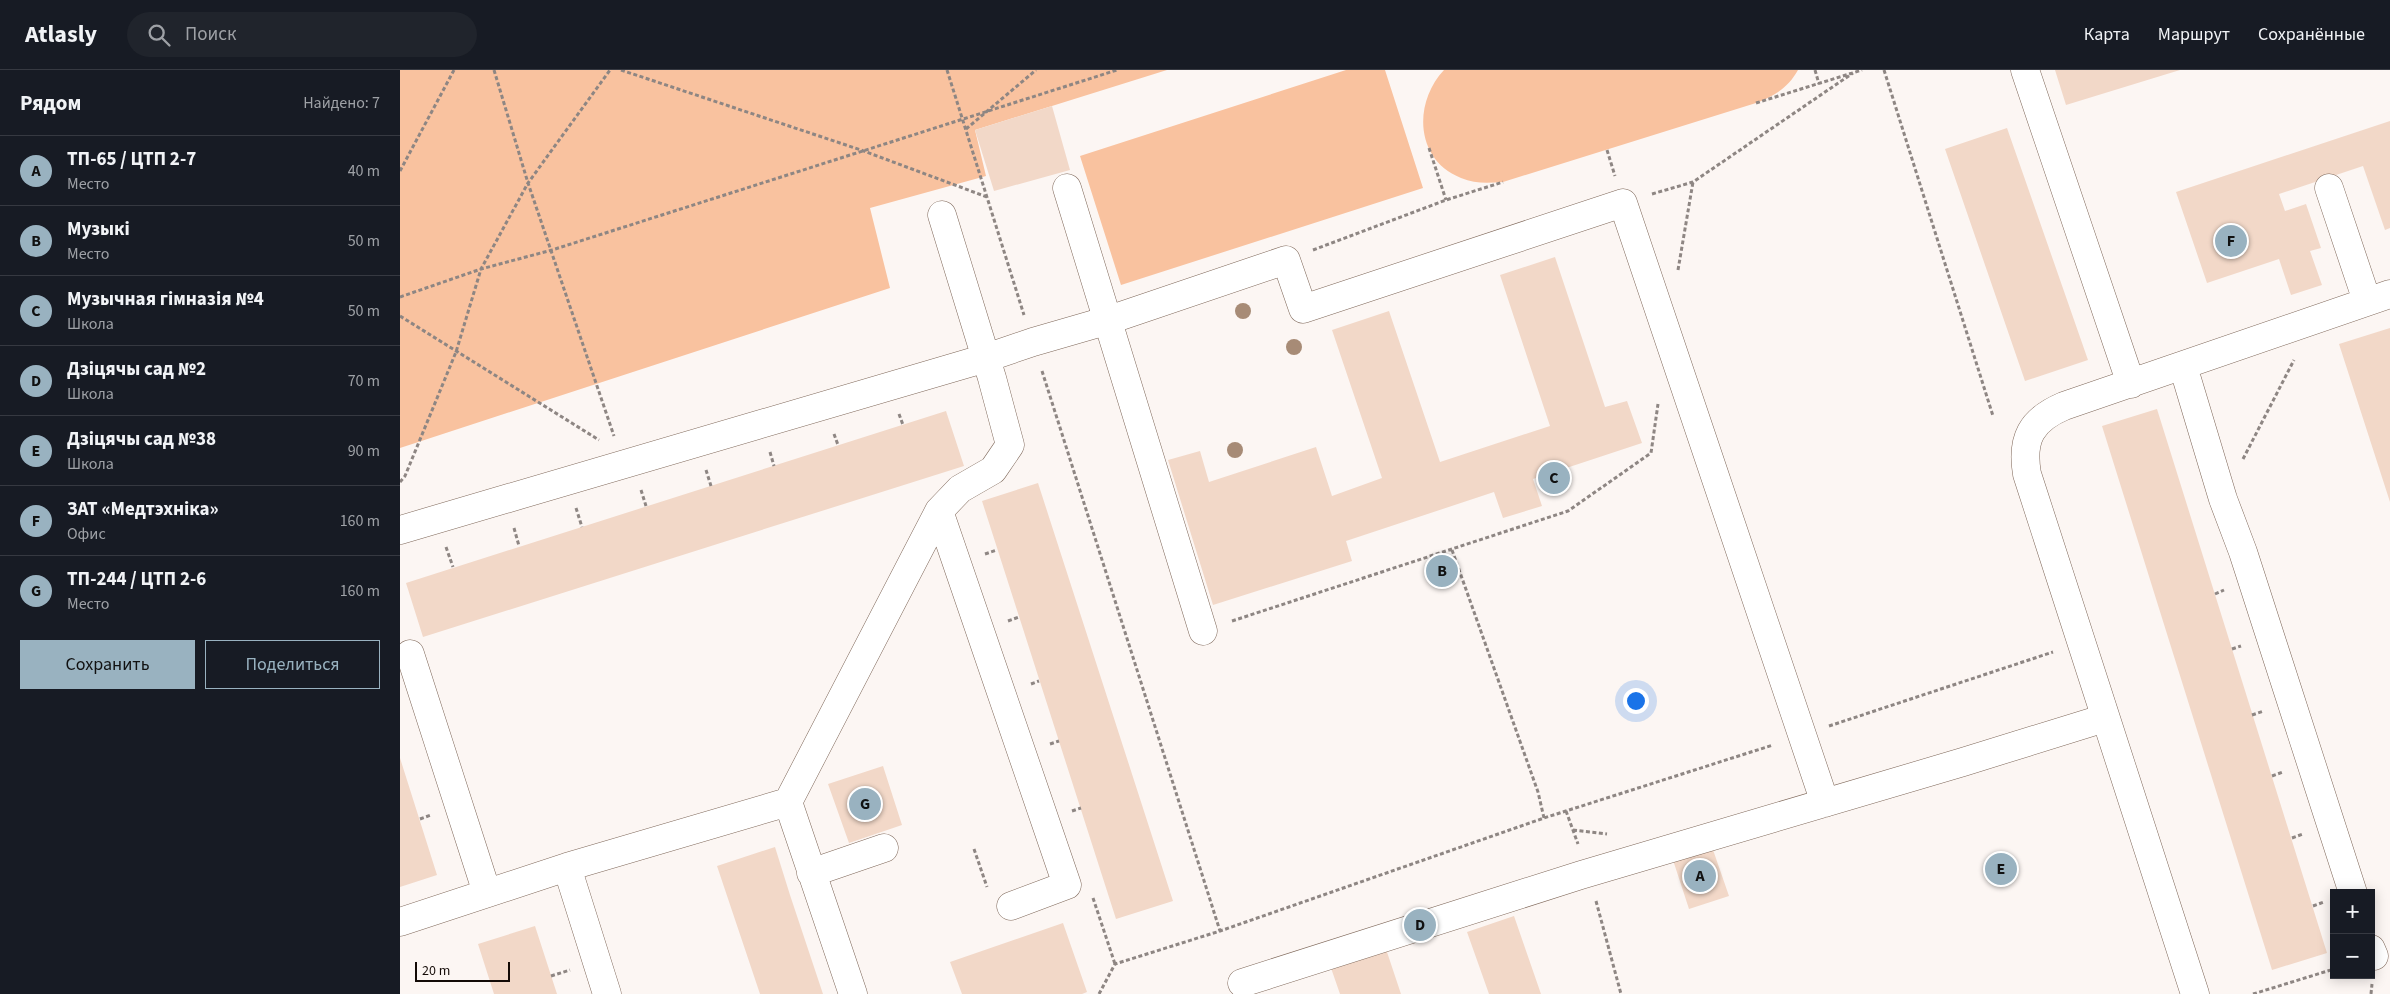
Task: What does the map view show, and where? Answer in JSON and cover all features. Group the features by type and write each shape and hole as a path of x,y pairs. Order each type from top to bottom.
{"lane":[{"path":"2025,70 2131,384"},
{"path":"1067,188 1203,630"},
{"path":"2195,994 2080,643 2027,474 2026,445 2031,430 2040,419 2052,411 2379,298 2329,188"},
{"path":"400,530 630,466 986,358 1109,320 1286,260 1303,308 1623,203 1825,803"},
{"path":"852,994 788,802 939,511 960,489 993,470 1010,445 986,358 942,215"},
{"path":"2183,366 2223,499 2243,552 2352,889"},
{"path":"939,511 1067,885 1011,906"},
{"path":"410,654 487,893"},
{"path":"1242,982 1581,875 2105,718"},
{"path":"400,922 567,867 788,802"},
{"path":"811,873 884,848"},
{"path":"567,867 607,994"}],"path":[{"path":"400,171 454,70"},
{"path":"494,70 528,183 646,506"},
{"path":"400,482 405,476 456,352 481,268 528,183 610,70"},
{"path":"621,70 860,150 986,197"},
{"path":"947,70 1220,932"},
{"path":"966,129 1036,70"},
{"path":"400,297 481,268 552,250 860,150 1117,70"},
{"path":"1815,70 1819,84"},
{"path":"1756,103 1862,70"},
{"path":"1884,70 1993,416"},
{"path":"1623,203 1693,182 1853,73"},
{"path":"1429,148 1446,200"},
{"path":"1286,260 1446,200 1503,182"},
{"path":"1677,277 1693,182"},
{"path":"400,316 630,466"},
{"path":"2223,499 2297,354"},
{"path":"1203,630 1568,511 1651,453 1658,398"},
{"path":"767,445 774,466"},
{"path":"704,464 711,486"},
{"path":"575,503 582,527"},
{"path":"512,522 519,546"},
{"path":"445,542 453,567"},
{"path":"982,555 997,550"},
{"path":"1452,550 1538,792 1544,818"},
{"path":"1004,623 1019,617"},
{"path":"1099,994 1114,964 1220,932 1544,818 2080,643"},
{"path":"551,976 580,967"},
{"path":"2253,994 2330,970"}],"shaded area":[{"path":"400,70 1167,70 975,130 986,176 870,208 890,288 400,448"},
{"path":"1346,70 1385,70 1423,188 1121,285 1080,156"},
{"path":"1444,70 1798,70 1790,82 1780,91 1756,103 1503,182 1487,183 1466,180 1446,170 1427,145 1424,130 1424,114 1427,98 1434,83"}],"building":[{"path":"2055,70 2180,70 2066,105"},
{"path":"1052,106 1070,170 994,191 975,130"},
{"path":"2390,121 2390,228 2385,230 2363,166 2279,194 2285,211 2306,204 2321,248 2310,251 2322,285 2291,295 2279,259 2207,283 2176,192"},
{"path":"2007,128 2088,360 2025,381 1945,149"},
{"path":"1555,257 1605,407 1627,401 1642,443 1533,479 1542,506 1503,518 1494,492 1346,541 1352,561 1213,605 1168,460 1200,451 1209,482 1316,447 1332,496 1382,478 1332,330 1389,311 1440,462 1550,426 1500,275"},
{"path":"2390,328 2390,502 2339,344"},
{"path":"2157,409 2327,953 2272,970 2102,426"},
{"path":"946,411 964,466 423,637 406,583"},
{"path":"1038,483 1173,901 1116,919 982,501"},
{"path":"400,758 437,875 400,887"},
{"path":"883,766 902,825 849,843 828,784"},
{"path":"1711,844 1729,896 1689,909 1672,857"},
{"path":"775,847 823,994 760,994 717,866"},
{"path":"1514,916 1541,994 1489,994 1467,932"},
{"path":"1063,923 1087,992 1082,994 962,994 950,962"},
{"path":"535,926 557,994 494,994 478,944"},
{"path":"1386,949 1401,994 1340,994 1331,968"}],"place":[{"name":"ЗАТ «Медтэхніка»","path":"2231,241"},
{"name":"Музычная гімназія №4","path":"1554,478"},
{"name":"Музыкі","path":"1442,571"},
{"name":"ТП-244 / ЦТП 2-6","path":"865,804"},
{"name":"Дзіцячы сад №38","path":"2001,869"},
{"name":"ТП-65 / ЦТП 2-7","path":"1700,876"},
{"name":"Дзіцячы сад №2","path":"1420,925"}]}
